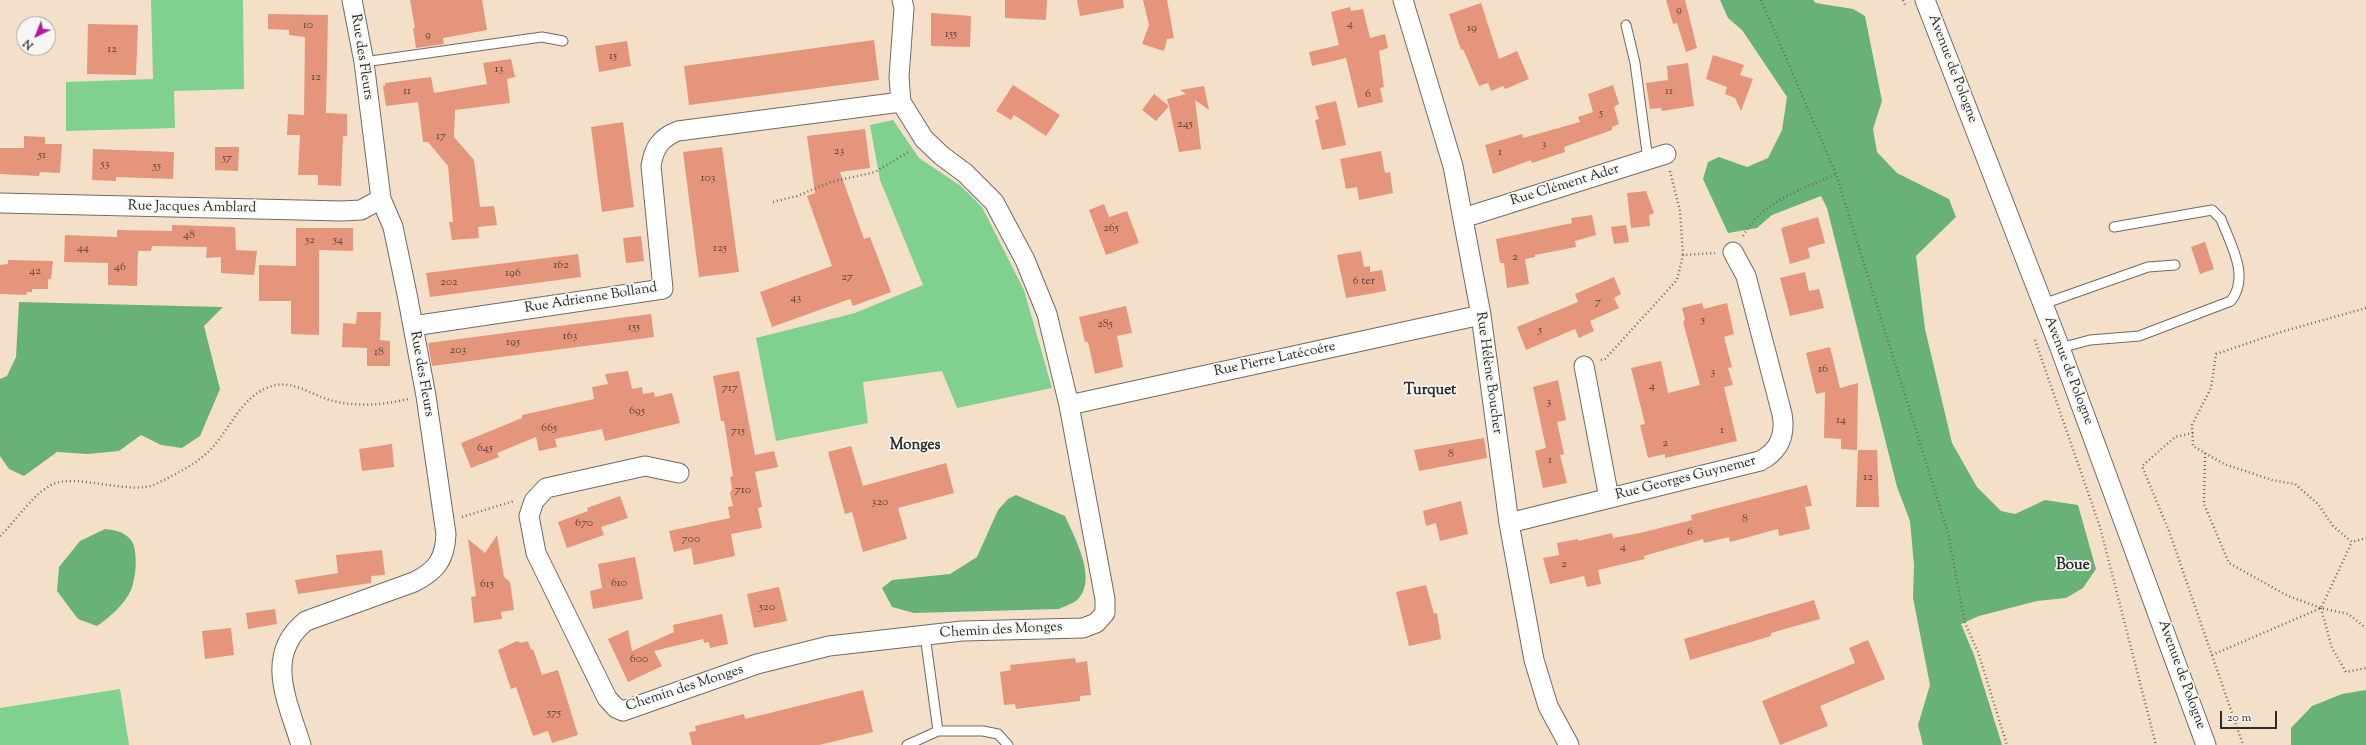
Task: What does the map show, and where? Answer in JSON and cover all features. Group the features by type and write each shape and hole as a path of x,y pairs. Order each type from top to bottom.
{"street":[{"name":"Rue des Fleurs","path":"301,745 284,687 282,655 287,641 295,630 306,621 414,582 429,575 440,562 446,547 426,396 397,242 381,199 364,62 352,0"},
{"name":"Chemin des Monges","path":"534,502 529,516 536,553 608,698 616,708 623,711 772,661 829,646 962,631 1083,628 1096,623 1105,613 1105,599 1069,406 1047,314 1025,260 994,202 965,173 942,156 924,139 901,102 899,77 904,8 902,0"},
{"name":"Rue Hélène Boucher","path":"1403,0 1453,166 1481,315 1509,523 1534,660 1548,706 1569,745"},
{"name":"Avenue de Pologne","path":"1925,0 2060,348 2206,745"},
{"name":"Rue Adrienne Bolland","path":"413,326 663,289 651,166 653,152 659,142 667,135 678,131 901,102"},
{"name":"Rue Clément Ader","path":"1463,218 1657,157"},
{"name":"Rue Jacques Amblard","path":"0,203 342,211 361,210 381,199"},
{"name":"Rue Georges Guynemer","path":"1509,523 1760,461 1769,456 1778,447 1783,437 1784,426 1782,414 1746,276 1733,252"},
{"name":"Rue Pierre Latécoére","path":"1069,406 1481,315"},
{"path":"1584,366 1609,498"},
{"path":"534,502 546,488 646,466 678,473"}],"lane":[{"path":"1626,25 1657,157"},
{"path":"364,62 542,37 563,41"},
{"path":"2060,348 2090,340 2140,336 2231,301 2238,292 2240,283 2239,271 2221,219 2212,210 2114,227"},
{"path":"2043,304 2148,267 2175,265"},
{"path":"925,635 938,731"},
{"path":"907,745 938,731 983,731 998,734 1008,745"}],"path":[{"path":"1761,0 1836,174 1948,533 1965,623 1978,652 2007,745"},
{"path":"773,202 797,196 831,182 875,172 910,151 924,139"},
{"path":"1584,366 1605,359 1677,280 1683,255 1680,211 1657,157"},
{"path":"1683,255 1733,252 1750,222 1764,209 1778,200 1836,174"},
{"path":"2352,542 2333,526 2318,504 2295,484 2272,480 2224,464 2193,446 2192,425 2211,388 2216,354 2281,332 2366,308"},
{"path":"2033,336 2100,527 2156,745"},
{"path":"0,536 36,495 53,484 73,482 140,488 154,485 199,460 213,447 228,425 253,397 270,386 287,384 332,400 356,404 391,403 426,396"},
{"path":"2193,433 2175,437 2142,466 2170,531 2243,745"},
{"path":"2205,453 2204,504 2229,563 2288,596 2321,608 2348,614 2366,628"},
{"path":"444,524 478,511 513,501 534,502"},
{"path":"2366,538 2352,542 2321,608 2332,648 2346,672 2366,668"},
{"path":"2212,656 2321,608"}],"green space":[{"path":"151,0 243,0 244,89 174,91 175,128 66,131 66,82 153,79"},
{"path":"1720,0 1813,0 1816,3 1853,9 1865,16 1882,101 1873,129 1877,152 1897,173 1949,199 1956,217 1916,256 1925,329 1952,443 1977,487 2001,511 2015,514 2045,500 2078,505 2096,569 2083,588 2066,598 2037,601 1979,616 1961,624 1974,655 2002,745 1923,745 1918,725 1930,685 1913,598 1914,565 1910,521 1897,487 1827,208 1821,196 1772,215 1757,228 1728,233 1703,179 1708,162 1719,157 1747,167 1768,158 1782,130 1787,97 1742,30 1728,18"},
{"path":"893,120 919,158 961,186 982,207 1024,290 1052,388 957,408 942,371 863,382 868,423 776,441 756,338 855,313 923,285 880,180 870,125"},
{"path":"19,302 223,307 204,326 220,389 200,436 182,448 161,445 141,435 119,451 88,454 57,452 24,476 9,469 0,456 0,379 7,376 16,357"},
{"path":"1016,495 1065,516 1078,545 1085,569 1086,580 1084,590 1077,600 1059,609 914,613 892,607 882,588 892,580 950,574 977,557 998,510 1008,499"},
{"path":"105,529 115,530 130,539 135,549 136,564 133,585 125,601 112,615 97,626 78,619 57,591 59,567 80,541"},
{"path":"120,689 129,745 0,745 0,708"},
{"path":"2366,690 2366,745 2291,745 2291,728 2312,706 2342,694"}],"building":[{"path":"410,0 482,0 487,30 443,38 444,44 416,48 413,28 415,28"},
{"path":"1005,0 1047,0 1046,20 1005,18"},
{"path":"1077,0 1123,0 1124,8 1080,16"},
{"path":"1143,0 1167,0 1174,38 1167,39 1164,51 1142,44 1149,25"},
{"path":"1666,0 1685,0 1697,48 1686,52 1677,23 1673,24"},
{"path":"1481,3 1499,59 1517,51 1529,79 1505,89 1503,86 1491,91 1488,83 1479,86 1463,49 1461,50 1449,14"},
{"path":"1350,7 1351,11 1363,9 1370,38 1385,34 1388,48 1379,51 1384,87 1380,88 1383,102 1358,108 1346,58 1312,66 1309,52 1339,45 1331,12"},
{"path":"931,13 971,16 970,47 931,46"},
{"path":"268,14 328,15 326,113 347,114 347,136 343,136 341,186 318,185 318,175 298,175 300,135 287,135 288,114 304,115 305,37 289,35 289,30 268,29"},
{"path":"88,24 138,25 136,75 87,74"},
{"path":"874,40 879,80 689,105 684,66"},
{"path":"627,41 631,66 599,72 595,46"},
{"path":"1713,55 1744,65 1740,75 1753,79 1741,111 1735,98 1725,94 1727,87 1706,79"},
{"path":"511,59 515,77 507,79 510,103 455,110 454,137 474,160 480,207 494,206 497,225 478,227 479,238 452,240 449,222 453,222 448,166 428,142 423,142 418,102 386,106 383,86 385,86 385,83 431,77 434,93 487,84 483,63"},
{"path":"1688,63 1694,106 1662,111 1661,108 1650,109 1646,83 1668,80 1667,66"},
{"path":"1013,85 1060,115 1046,136 1014,115 1011,120 996,111"},
{"path":"1613,85 1619,104 1614,107 1619,124 1612,127 1612,130 1564,147 1565,152 1532,163 1531,160 1493,174 1485,145 1522,134 1523,138 1580,122 1578,117 1593,112 1588,94"},
{"path":"1204,86 1209,110 1195,100 1201,149 1179,152 1167,99 1186,94 1180,90"},
{"path":"1154,94 1169,106 1156,121 1142,110"},
{"path":"1336,101 1346,145 1322,150 1315,120 1319,119 1315,106"},
{"path":"623,122 634,207 602,212 591,127"},
{"path":"865,129 870,168 840,172 864,239 870,237 891,292 853,306 850,299 772,327 760,292 832,266 807,196 815,193 807,136"},
{"path":"24,136 45,137 45,144 62,144 60,173 40,172 39,176 0,174 0,148 24,148"},
{"path":"215,147 239,147 238,171 215,170"},
{"path":"722,147 739,272 699,277 683,152"},
{"path":"93,149 174,152 173,179 116,177 116,181 92,180"},
{"path":"1381,151 1385,173 1390,172 1393,193 1359,200 1357,187 1346,189 1340,159"},
{"path":"1646,191 1654,213 1649,215 1650,226 1631,228 1627,193"},
{"path":"1104,204 1109,217 1127,211 1139,243 1106,255 1089,210"},
{"path":"1592,215 1596,235 1575,241 1576,247 1535,255 1535,257 1525,259 1529,284 1507,288 1504,263 1500,263 1496,239 1572,223 1571,218"},
{"path":"1818,217 1825,243 1808,248 1810,258 1790,264 1781,228"},
{"path":"172,225 235,227 236,250 257,251 254,275 221,273 221,257 206,258 207,247 152,246 151,251 138,251 137,286 108,285 108,263 64,262 65,235 117,237 117,230 172,231"},
{"path":"1626,225 1629,242 1614,244 1611,227"},
{"path":"296,228 353,228 353,251 319,250 319,335 291,334 291,301 259,301 259,265 296,266"},
{"path":"641,236 644,261 626,263 623,238"},
{"path":"2205,242 2214,269 2200,274 2191,247"},
{"path":"1361,251 1364,267 1370,266 1370,272 1382,270 1386,291 1346,298 1337,255"},
{"path":"578,254 581,277 430,297 426,273"},
{"path":"8,260 53,261 51,279 48,279 48,289 32,289 32,292 27,292 26,295 0,294 0,265 8,264"},
{"path":"1805,272 1809,291 1819,289 1824,308 1790,316 1780,278"},
{"path":"1614,277 1621,294 1614,298 1619,308 1590,321 1594,331 1579,338 1575,329 1526,350 1517,327 1578,302 1575,294"},
{"path":"1702,303 1704,309 1727,303 1734,334 1724,337 1732,367 1728,368 1733,385 1724,387 1737,441 1665,458 1665,454 1648,458 1640,425 1645,424 1631,368 1661,361 1668,393 1700,385 1683,322 1685,319 1682,308"},
{"path":"1126,306 1132,333 1117,336 1123,367 1095,374 1088,342 1085,342 1079,317"},
{"path":"357,312 381,312 380,340 390,341 390,366 367,366 367,348 342,347 343,323 356,324"},
{"path":"651,314 654,337 432,366 428,343"},
{"path":"1830,347 1840,388 1858,383 1857,450 1841,449 1841,439 1824,438 1825,392 1816,394 1806,353"},
{"path":"628,371 632,389 642,387 643,394 654,392 655,397 672,393 680,423 605,441 602,429 555,439 557,447 539,451 536,437 497,453 499,457 471,468 461,443 522,418 522,415 594,399 592,387 608,384 605,374"},
{"path":"739,371 755,455 774,451 778,467 755,472 762,507 758,508 762,528 731,534 735,556 694,565 691,548 674,552 669,531 730,518 728,507 733,506 730,493 732,489 730,477 733,476 724,421 721,421 713,376"},
{"path":"1558,380 1566,420 1557,422 1564,454 1560,455 1567,483 1543,488 1535,451 1546,448 1533,387"},
{"path":"1484,438 1487,458 1419,471 1414,450"},
{"path":"392,444 394,467 362,471 359,449"},
{"path":"851,446 863,486 946,463 954,493 898,508 907,539 863,552 852,512 845,514 828,452"},
{"path":"1858,450 1877,450 1879,507 1856,507"},
{"path":"1807,485 1812,506 1805,507 1810,529 1779,536 1778,529 1730,542 1729,537 1704,543 1703,539 1644,556 1645,559 1598,570 1601,584 1587,587 1584,576 1550,584 1543,558 1559,555 1557,543 1578,539 1578,541 1612,533 1613,538 1640,533 1692,520 1691,515"},
{"path":"620,496 628,518 601,527 604,535 567,548 558,522 588,511 587,508"},
{"path":"1461,501 1468,534 1440,541 1436,523 1426,526 1423,511"},
{"path":"497,535 504,577 510,582 514,610 501,612 502,619 474,623 471,597 476,596 468,539 485,553"},
{"path":"382,550 385,575 371,576 371,583 298,594 295,580 338,573 336,555"},
{"path":"635,557 643,599 593,609 590,591 602,588 598,564"},
{"path":"1426,585 1434,614 1437,613 1441,639 1409,646 1396,592"},
{"path":"779,587 787,621 754,628 747,594"},
{"path":"1814,600 1820,619 1771,633 1771,636 1690,660 1684,639"},
{"path":"275,609 277,624 248,629 246,613"},
{"path":"722,614 728,644 710,648 709,642 704,643 703,639 654,651 662,666 628,682 608,639 628,630 632,651 674,632 673,625"},
{"path":"231,628 234,655 205,659 202,631"},
{"path":"1868,640 1885,679 1820,706 1828,726 1780,745 1762,701 1855,663 1849,648"},
{"path":"517,641 521,643 528,641 531,650 533,649 542,675 558,670 578,735 552,743 548,731 533,736 516,687 511,689 498,650"},
{"path":"1075,658 1076,663 1087,661 1091,695 1080,696 1080,701 1016,709 1015,704 1004,705 1000,672 1011,670 1010,665"},
{"path":"863,690 873,732 819,745 692,745 689,732 696,731 695,726 744,714 745,719"}],"district":[{"name":"Turquet","path":"1430,391"},
{"name":"Monges","path":"915,446"},
{"name":"Boue","path":"2073,566"}]}
